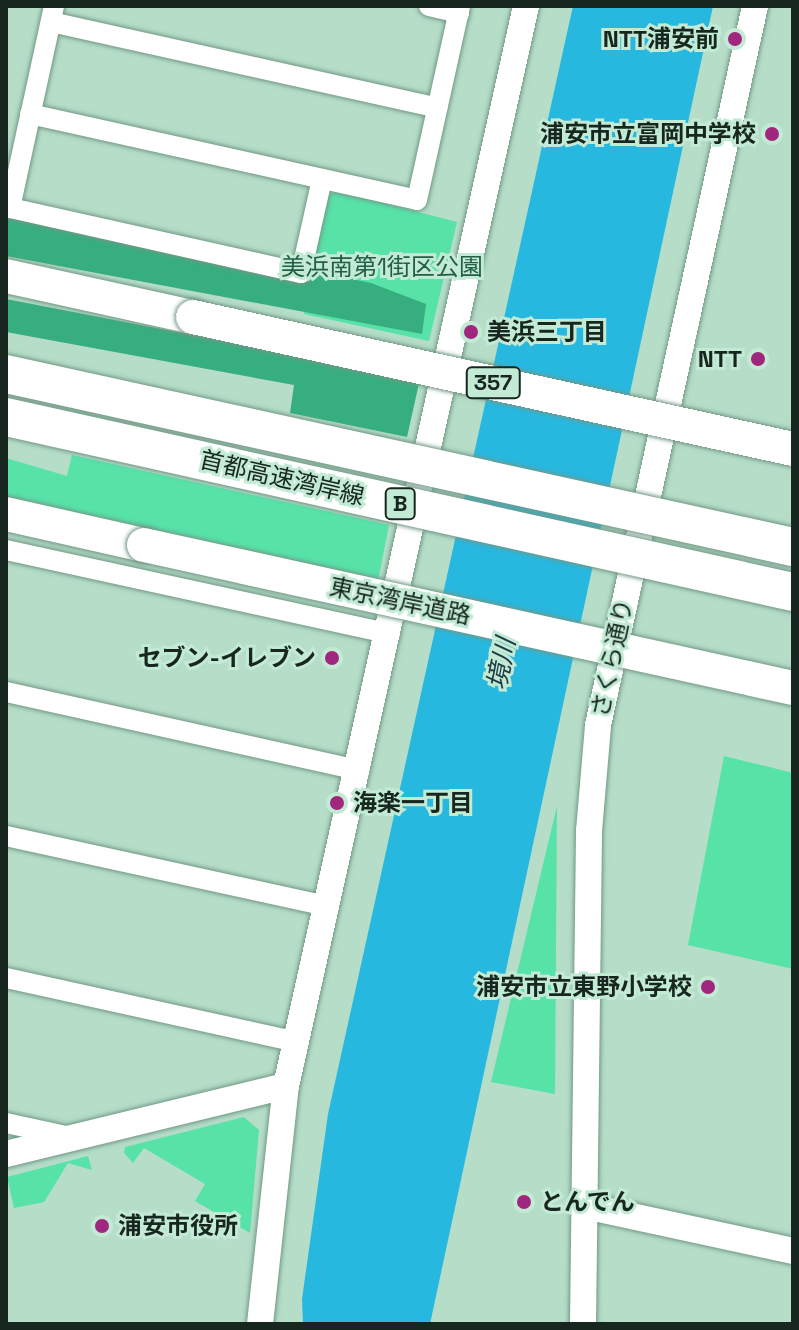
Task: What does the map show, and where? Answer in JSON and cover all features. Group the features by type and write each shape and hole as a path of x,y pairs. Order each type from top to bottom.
{"highway":[{"name":"357","path":"6,276 793,449"},
{"name":"首都高速湾岸線","path":"6,374 793,547"},
{"name":"首都高速湾岸線","path":"6,417 793,592"},
{"name":"東京湾岸道路","path":"6,514 793,688"}],"street":[{"path":"30,114 417,200 459,9 429,6"},
{"path":"260,1324 286,1086 390,634 526,6"},
{"name":"さくら通り","path":"583,1324 589,831 598,725 755,6"},
{"path":"322,179 301,273 8,208 52,14 438,108"},
{"path":"6,550 390,634"},
{"path":"6,692 359,770"},
{"path":"6,836 328,906"},
{"path":"6,978 297,1042"},
{"path":"6,1154 286,1086"},
{"path":"6,1123 74,1137"},
{"path":"585,1206 793,1251"}],"green space":[{"name":"美浜南第1街区公園","path":"337,191 457,222 429,341 304,314 326,197"},
{"path":"6,207 371,283 426,304 422,334 6,256"},
{"path":"6,299 420,379 407,437 290,413 294,385 6,332"},
{"path":"72,455 389,525 378,581 6,503 6,458 67,476"},
{"path":"724,756 793,773 793,969 688,945"},
{"path":"557,806 555,1094 491,1082"},
{"path":"244,1117 259,1130 250,1233 195,1201 205,1184 144,1148 133,1163 124,1153 125,1147"},
{"path":"88,1156 92,1170 68,1163 44,1202 14,1208 7,1177"}],"water":[{"name":"境川","path":"573,6 713,6 430,1324 303,1324 302,1299 328,1114"}],"place":[{"name":"NTT浦安前","path":"735,39"},
{"name":"浦安市立富岡中学校","path":"772,134"},
{"name":"美浜三丁目","path":"471,332"},
{"name":"NTT","path":"758,359"},
{"name":"セブン-イレブン","path":"332,658"},
{"name":"海楽一丁目","path":"337,803"},
{"name":"浦安市立東野小学校","path":"708,987"},
{"name":"とんでん","path":"524,1202"},
{"name":"浦安市役所","path":"102,1226"}]}
